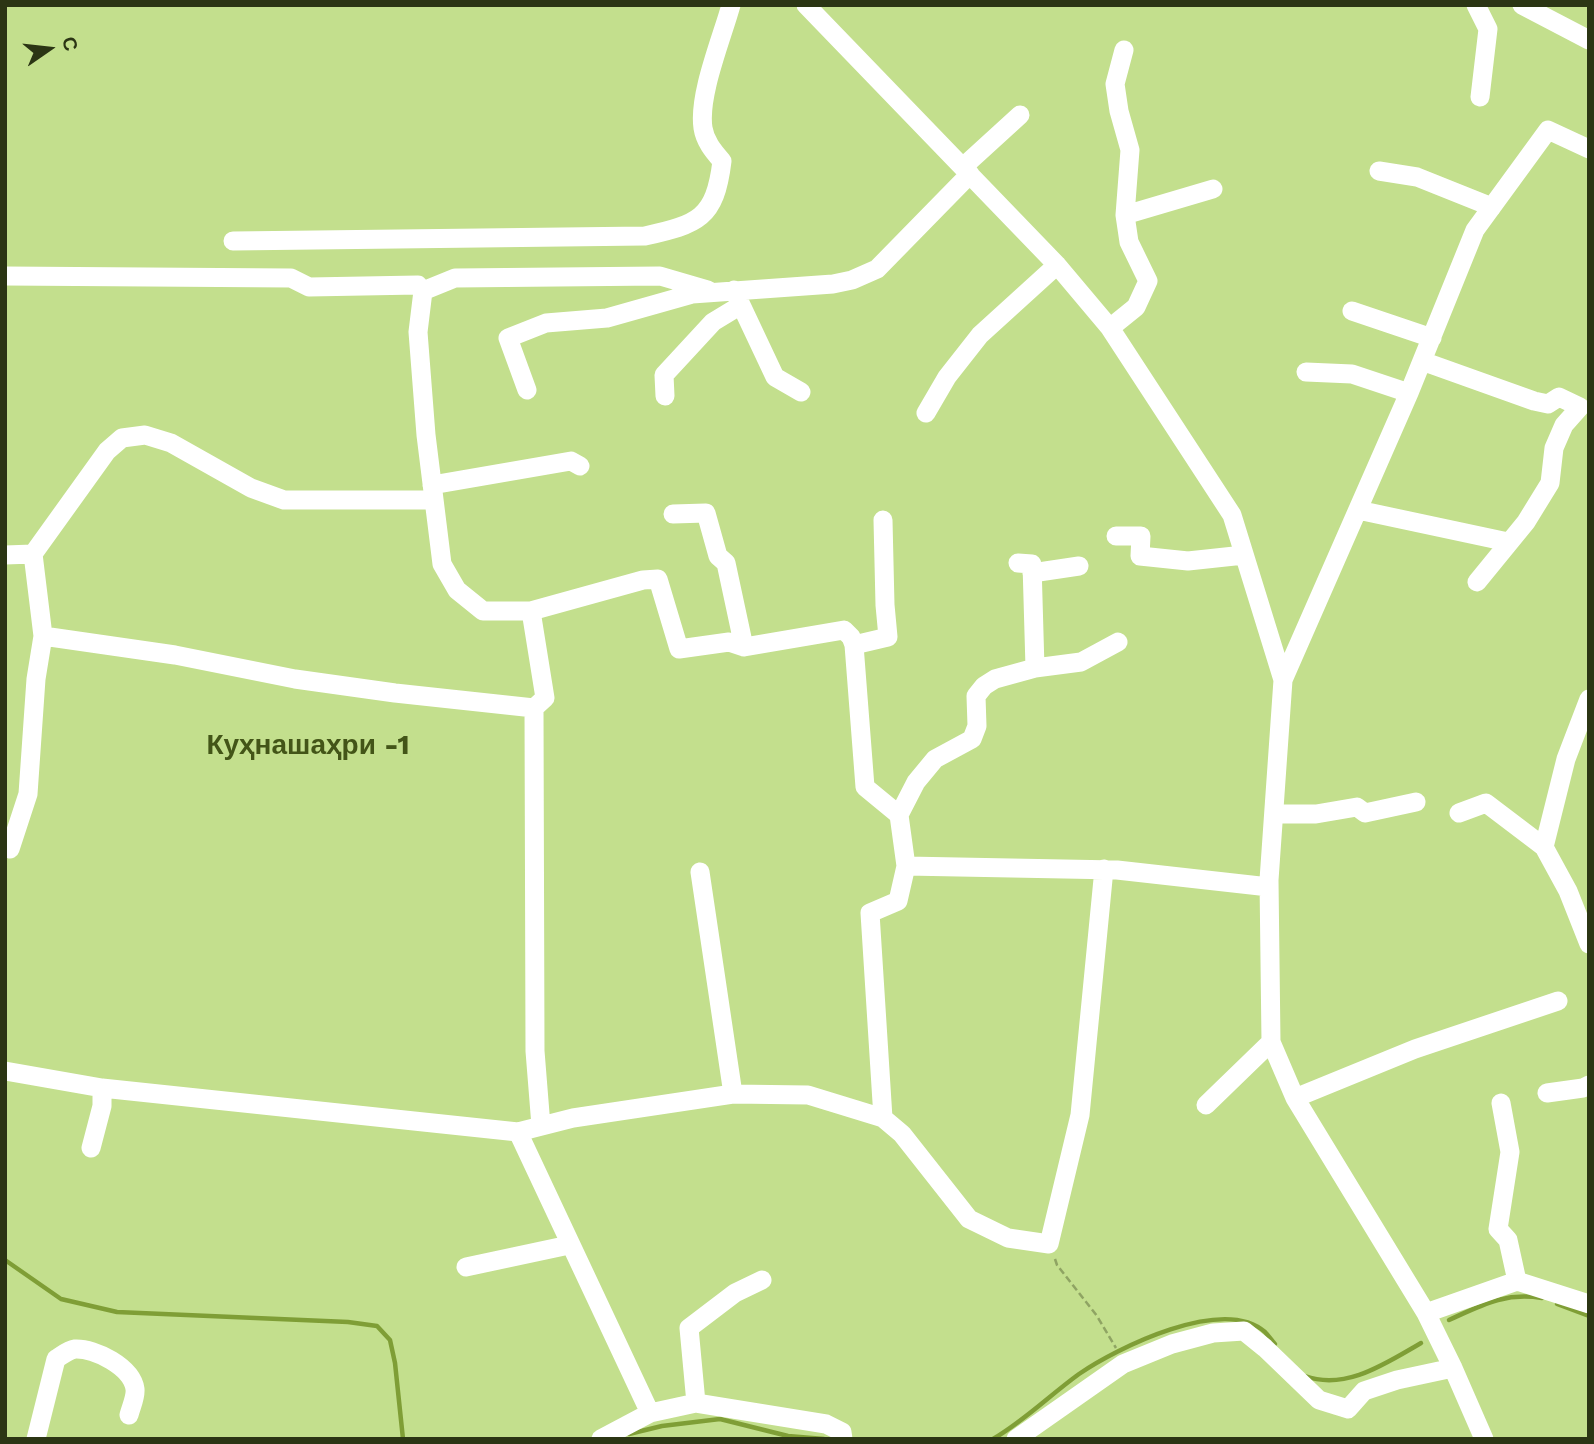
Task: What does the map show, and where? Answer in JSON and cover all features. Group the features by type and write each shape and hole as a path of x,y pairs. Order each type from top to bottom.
{"street":[{"path":"233,241 645,236 680,228 700,219 719,187 722,161 710,148 703,128 705,93 732,5"},
{"path":"806,5 1057,265 1110,328 1232,515 1283,680"},
{"path":"1476,5 1488,29 1480,97"},
{"path":"1522,5 1589,40"},
{"path":"1110,328 1136,307 1148,281 1129,242 1125,215 1130,150 1115,84 1124,50"},
{"path":"423,291 455,278 660,276 738,298 852,280 877,269 966,170 1020,115"},
{"path":"1484,1439 1454,1368 1426,1313 1295,1098 1272,1042 1269,887 1283,680 1409,393 1475,230 1548,130 1589,149"},
{"path":"1379,171 1417,177 1492,207"},
{"path":"1125,215 1213,189"},
{"path":"926,413 947,377 980,335 1057,265"},
{"path":"5,276 291,278 309,287 418,285 423,291 418,332 442,564 457,590 483,611 531,611 643,580 658,579 679,649 729,642 744,648 844,630 851,637 853,645 865,787 899,815"},
{"path":"527,390 508,338 546,323 607,318 692,294 713,292"},
{"path":"738,298 775,377 801,392"},
{"path":"665,396 664,375 738,298"},
{"path":"1352,311 1432,338"},
{"path":"1422,361 1534,401 1548,404 1559,397 1584,407 1564,425 1554,448 1550,483 1526,522 1477,582"},
{"path":"1306,372 1352,374 1409,393"},
{"path":"10,849 28,794 36,680 43,636 33,554 107,451 122,438 145,435 171,443 251,488 284,500 433,493 571,461 580,466"},
{"path":"1359,510 1508,542"},
{"path":"673,514 706,513 718,555 726,563 744,648"},
{"path":"853,645 888,637 883,520"},
{"path":"1116,536 1141,536 1140,556 1188,561 1244,555"},
{"path":"5,555 33,554"},
{"path":"1035,668 1025,568 1079,566"},
{"path":"531,611 545,698 534,708 535,1051 541,1126"},
{"path":"43,636 175,654 295,679 534,708"},
{"path":"883,1118 870,913 898,901 906,866 899,815 916,782 935,759 972,739 977,726 976,696 984,686 995,679 1035,668 1081,663 1118,642"},
{"path":"1544,847 1566,759 1589,699"},
{"path":"1274,814 1317,814 1357,807 1365,813 1416,802"},
{"path":"1459,813 1486,803 1544,847 1568,891 1589,944"},
{"path":"906,866 1104,869 1269,887"},
{"path":"5,1070 102,1088 518,1132 573,1118 733,1094 808,1095 883,1118 902,1135 969,1219 1008,1238 1049,1244 1080,1115 1104,869"},
{"path":"700,872 733,1094"},
{"path":"1295,1098 1415,1049 1558,1001"},
{"path":"1206,1105 1272,1042"},
{"path":"1547,1093 1589,1085"},
{"path":"92,1148 102,1106 102,1088"},
{"path":"1501,1103 1510,1152 1498,1229 1508,1240 1517,1281"},
{"path":"518,1132 650,1413"},
{"path":"467,1267 569,1245"},
{"path":"696,1403 690,1328 735,1293 762,1280"},
{"path":"1426,1313 1517,1281 1589,1304"},
{"path":"1016,1439 1123,1364 1172,1344 1213,1333 1244,1331 1319,1401 1348,1409 1364,1391 1397,1380 1454,1368"},
{"path":"36,1439 56,1359 73,1349 96,1352 122,1368 132,1380 136,1391 129,1415"},
{"path":"601,1439 650,1413 696,1403 826,1424 842,1435"}],"path":[{"path":"1049,1244 1057,1265 1097,1316 1116,1348"}],"waterway":[{"path":"5,1260 61,1299 117,1312 348,1322 377,1326 390,1340 403,1439"},
{"path":"1449,1320 1505,1298 1542,1298"},
{"path":"1557,1304 1589,1316"},
{"path":"993,1439 1096,1363 1170,1329 1224,1319 1247,1322 1265,1332 1275,1344"},
{"path":"1305,1376 1336,1380 1365,1373 1421,1343"},
{"path":"629,1434 662,1426 720,1419 788,1436 824,1439"}],"district":[{"name":"Куҳнашаҳри -1","path":"308,746"}]}
